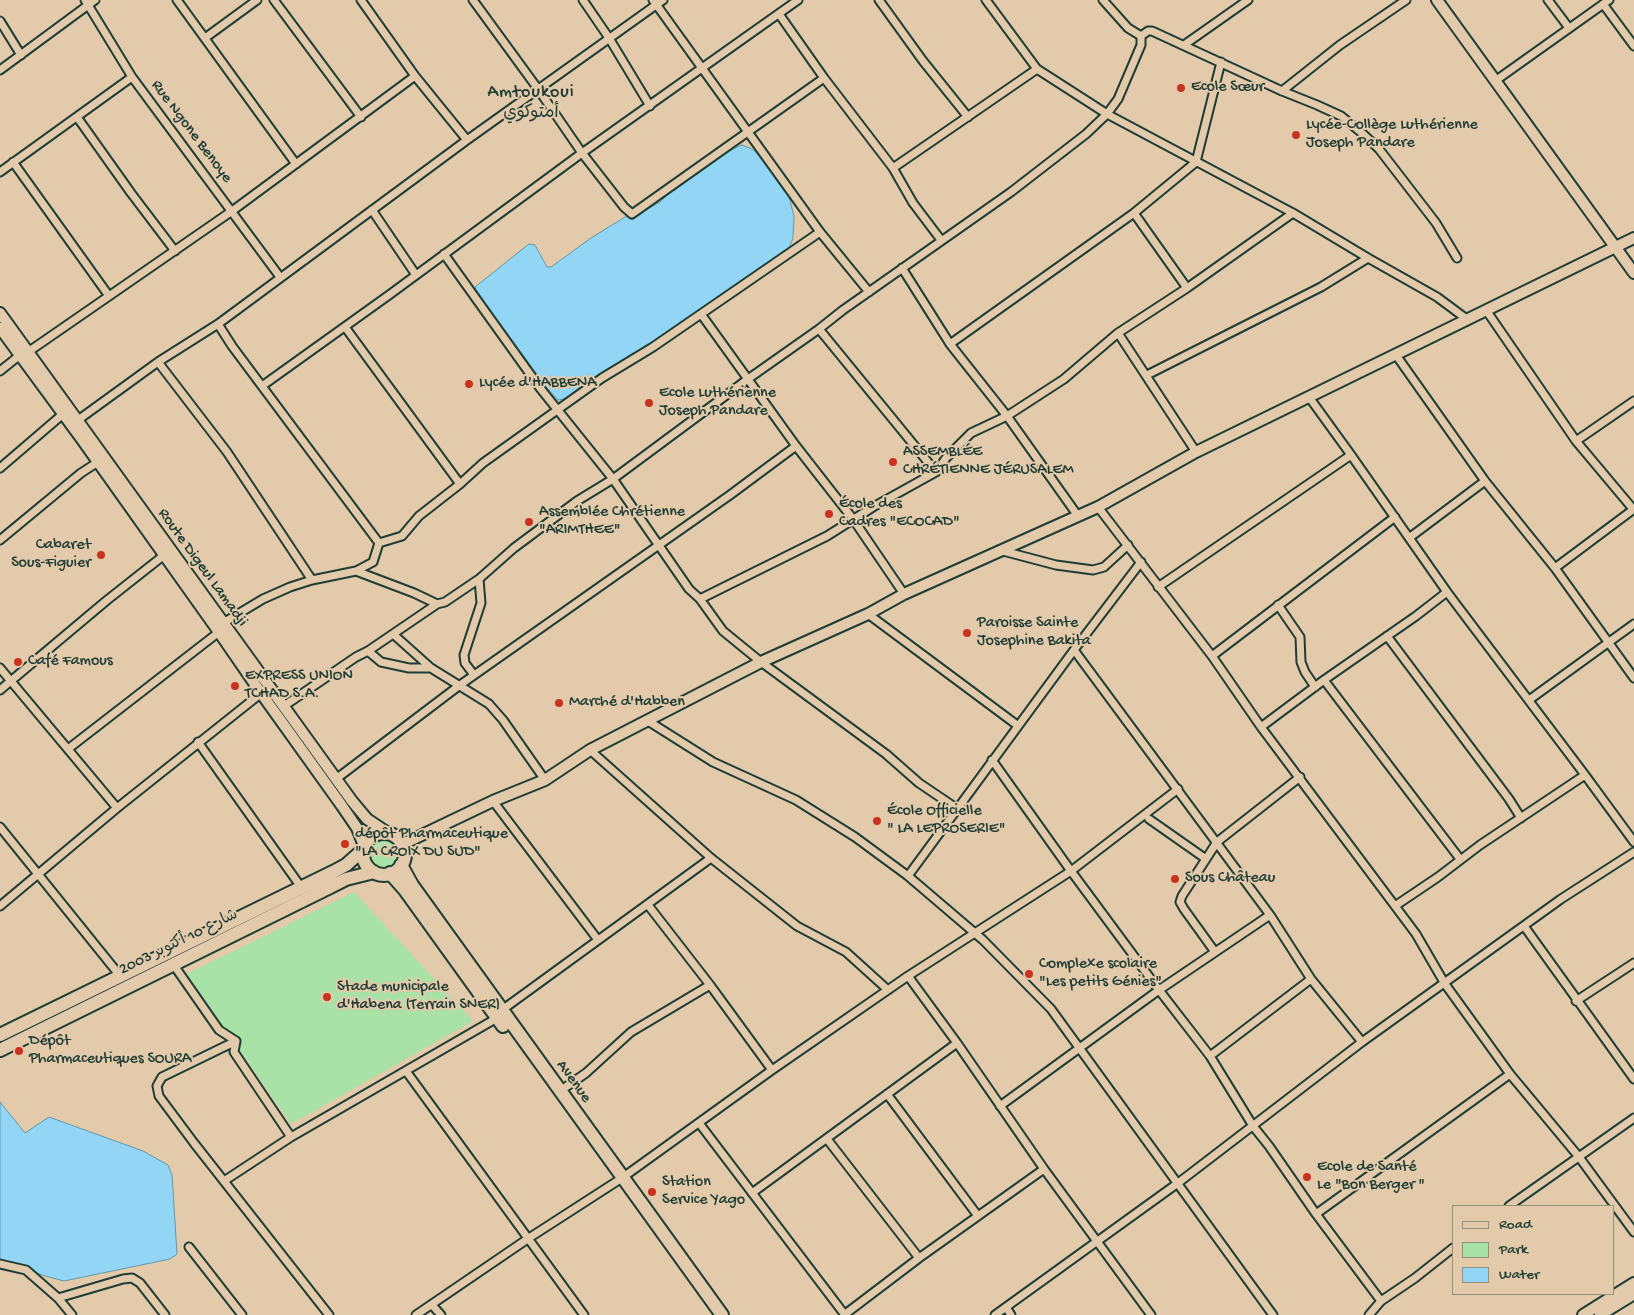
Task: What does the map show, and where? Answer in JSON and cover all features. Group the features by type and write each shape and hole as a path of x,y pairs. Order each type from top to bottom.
{"highway":[{"path":"388,833 399,839 403,844 405,852 401,865 390,874 379,874 374,872 365,863 364,848 367,841 377,834 388,833"},
{"name":"شارع 10 أكتوبر 2003","path":"0,1036 346,865 364,848"},
{"name":"Avenue","path":"401,865 412,885 500,1014 560,1090 619,1180 722,1315"},
{"name":"شارع 10 أكتوبر 2003","path":"0,1050 346,879 374,872"},
{"path":"390,874 500,1014 713,1315"}],"street":[{"path":"0,70 86,3 95,0"},
{"path":"177,0 296,164"},
{"path":"205,38 257,0"},
{"path":"274,0 361,117"},
{"path":"361,0 415,76 467,140"},
{"path":"473,0 582,153 624,207 632,214 824,78"},
{"path":"583,0 609,38 650,106"},
{"path":"78,420 158,362 218,324 467,140 609,38 654,2 663,0"},
{"path":"262,386 345,328 582,153 798,0"},
{"path":"879,0 923,61 968,117"},
{"path":"986,0 1037,69 1107,114 1293,213 1437,297 1468,320"},
{"path":"1103,0 1128,28 1141,36"},
{"path":"1184,45 1248,0"},
{"path":"1282,91 1340,45 1406,0"},
{"path":"1437,0 1634,272"},
{"path":"1548,0 1569,28"},
{"path":"654,2 820,232 869,292"},
{"path":"1495,81 1606,2 1634,46"},
{"name":"Rue Ngone Benoye","path":"86,3 132,77 280,277"},
{"path":"779,14 824,78 893,168 913,203 941,240"},
{"path":"0,21 21,55"},
{"path":"1141,36 1148,31 1152,31 1341,116 1362,132 1379,149 1436,222 1457,258"},
{"path":"284,706 356,657 479,579 534,532 577,501 613,479 748,379 1026,180 1086,134 1107,114 1118,99 1141,45 1141,36"},
{"path":"950,344 1134,213 1196,162 1221,62"},
{"path":"893,168 1037,69"},
{"path":"0,371 232,211 415,76"},
{"path":"0,172 132,77"},
{"path":"77,117 130,193 175,251"},
{"path":"14,162 108,296"},
{"path":"372,210 416,276"},
{"path":"1134,213 1187,288"},
{"path":"700,599 827,536 936,472 946,458 971,433 1007,416 1064,379 1118,333 1187,288 1293,213"},
{"path":"379,543 402,536 419,516 460,484 483,463 602,378 653,347 820,232"},
{"path":"403,844 492,801 545,780 590,750 761,662 868,614 904,594 1098,507 1196,452 1634,238"},
{"path":"444,254 540,388 613,479 688,588 700,599 723,631 761,662 886,754 919,783 956,808"},
{"path":"1146,375 1321,287 1368,258"},
{"path":"902,268 950,344 1007,416 1078,516"},
{"path":"1486,310 1576,442 1634,509 1555,568"},
{"name":"Route Digeul Lamadji","path":"0,313 24,354 78,420 168,553 265,690 284,706 367,819 388,833"},
{"path":"701,314 796,446 853,519 904,594"},
{"path":"218,324 232,346 379,543"},
{"path":"0,328 24,354 63,414 168,553 106,601 0,690"},
{"path":"345,328 460,484"},
{"path":"819,329 936,472"},
{"path":"1118,333 1196,452"},
{"path":"1396,355 1486,481 1555,568 1634,678"},
{"path":"158,362 227,452 312,580"},
{"path":"1309,397 1446,592 1585,774 1634,842"},
{"path":"1576,442 1634,401"},
{"path":"0,468 63,414"},
{"path":"336,779 460,685 796,446"},
{"path":"1158,587 1351,455"},
{"path":"0,540 81,473 98,462"},
{"path":"1409,538 1486,481"},
{"path":"1098,507 1212,656 1261,727 1423,944 1445,984 1510,1074 1579,1157 1634,1232"},
{"path":"1212,656 1395,517"},
{"path":"68,749 221,628 263,600 312,580 356,571 373,562 379,543"},
{"path":"1003,551 1056,565 1093,570 1104,567 1128,545"},
{"path":"908,876 1017,725 1141,562"},
{"path":"356,571 438,604"},
{"path":"474,675 464,663 464,655 481,603 479,579"},
{"path":"1261,727 1446,592"},
{"path":"1278,605 1300,637 1301,662 1315,687"},
{"path":"868,614 1017,725"},
{"path":"1529,700 1634,624"},
{"path":"392,634 431,668 489,704 503,720 545,780"},
{"path":"1387,636 1521,818"},
{"path":"1074,650 1270,915 1311,979 1362,1042"},
{"path":"368,651 381,662 409,668 431,668"},
{"path":"0,668 117,808"},
{"path":"1324,680 1460,858"},
{"path":"0,906 117,808 265,690 350,817 362,838 364,848"},
{"path":"648,721 713,762 796,800 855,837 908,876 1008,964 1051,1009 1273,1315"},
{"path":"198,742 301,887"},
{"path":"590,750 710,858 797,926 846,952 888,990"},
{"path":"992,760 1071,872 1210,1056 1253,1126 1380,1301"},
{"path":"1395,906 1438,877 1460,858 1585,774"},
{"path":"1215,952 1180,902 1217,842 1300,777"},
{"path":"416,1315 529,1238 619,1180 772,1070 908,976 1071,872 1178,789"},
{"path":"492,801 598,940"},
{"path":"1149,819 1206,859"},
{"path":"0,827 122,977"},
{"path":"996,1315 1178,1183 1362,1042 1561,899 1634,852"},
{"path":"224,1180 291,1137 500,1014 710,858"},
{"path":"648,905 710,985 772,1070"},
{"path":"1160,992 1270,915"},
{"path":"1000,1106 1270,915"},
{"path":"1524,926 1634,1080"},
{"path":"1576,1001 1634,963"},
{"path":"173,964 219,1030 236,1042"},
{"path":"908,976 1044,1169 1151,1315"},
{"path":"1210,1056 1311,979"},
{"path":"560,1090 586,1074 631,1032 710,985"},
{"path":"236,1042 234,1052 291,1137"},
{"path":"236,1042 162,1077 157,1086 159,1096 329,1315"},
{"path":"752,1193 957,1043"},
{"path":"406,1071 584,1315"},
{"path":"1316,1214 1510,1074"},
{"path":"887,1094 978,1216"},
{"path":"1510,1205 1634,1118"},
{"path":"699,1123 844,1315 919,1258 1044,1169"},
{"path":"827,1139 919,1258"},
{"path":"189,1247 242,1315"},
{"path":"1369,1315 1380,1301 1415,1278 1452,1249"},
{"path":"0,1264 26,1270 58,1298 72,1315"},
{"path":"58,1298 123,1278 132,1278 140,1283 165,1315"},
{"path":"1600,1315 1634,1283"},
{"path":"1583,1315 1634,1294"},
{"path":"432,1305 441,1315"},
{"path":"1006,1308 1011,1315"}],"green space":[{"path":"384,841 394,845 398,855 394,865 384,869 374,865 370,855 374,845"},
{"name":"Stade municipale d'Habena (Terrain SNER)","path":"354,892 473,1021 291,1124 187,974"}],"water":[{"path":"742,145 752,149 763,158 788,193 794,216 793,238 790,246 784,254 664,338 565,399 558,400 547,388 477,293 475,287 529,244 535,245 547,267 551,267 591,238 625,217 635,216 660,202 674,188 715,157"},
{"path":"0,1102 25,1133 49,1117 143,1151 168,1165 172,1175 177,1254 170,1259 64,1281 0,1260"}],"place":[{"name":"Ecole Sœur","path":"1181,88"},
{"name":"Lycée-Collège Luthérienne Joseph Pandare","path":"1296,135"},
{"name":"Lycée d'HABBENA","path":"469,384"},
{"name":"Ecole Luthérienne Joseph Pandare","path":"649,403"},
{"name":"ASSEMBLÉE CHRÉTIENNE JÉRUSALEM","path":"893,462"},
{"name":"École des Cadres \"ECOCAD\"","path":"829,514"},
{"name":"Assemblée Chrétienne \"ARIMTHEE\"","path":"529,522"},
{"name":"Cabaret Sous-Figuier","path":"101,555"},
{"name":"Paroisse Sainte Josephine Bakita","path":"967,633"},
{"name":"Café Famous","path":"18,662"},
{"name":"EXPRESS UNION TCHAD S.A.","path":"235,686"},
{"name":"Marché d'Habben","path":"559,703"},
{"name":"École Officielle \" LA LEPROSERIE\"","path":"877,821"},
{"name":"dépôt Pharmaceutique \"LA CROIX DU SUD\"","path":"345,844"},
{"name":"Sous Château","path":"1175,879"},
{"name":"Complexe scolaire \"Les petits Génies\"","path":"1029,974"},
{"name":"Stade municipale d'Habena (Terrain SNER)","path":"327,997"},
{"name":"Dépôt Pharmaceutiques SOURA","path":"19,1051"},
{"name":"Ecole de Santé Le \"Bon Berger \"","path":"1307,1177"},
{"name":"Station Service Yago","path":"652,1192"}],"district":[{"name":"Amtoukoui أمتوكوي","path":"531,104"}]}
